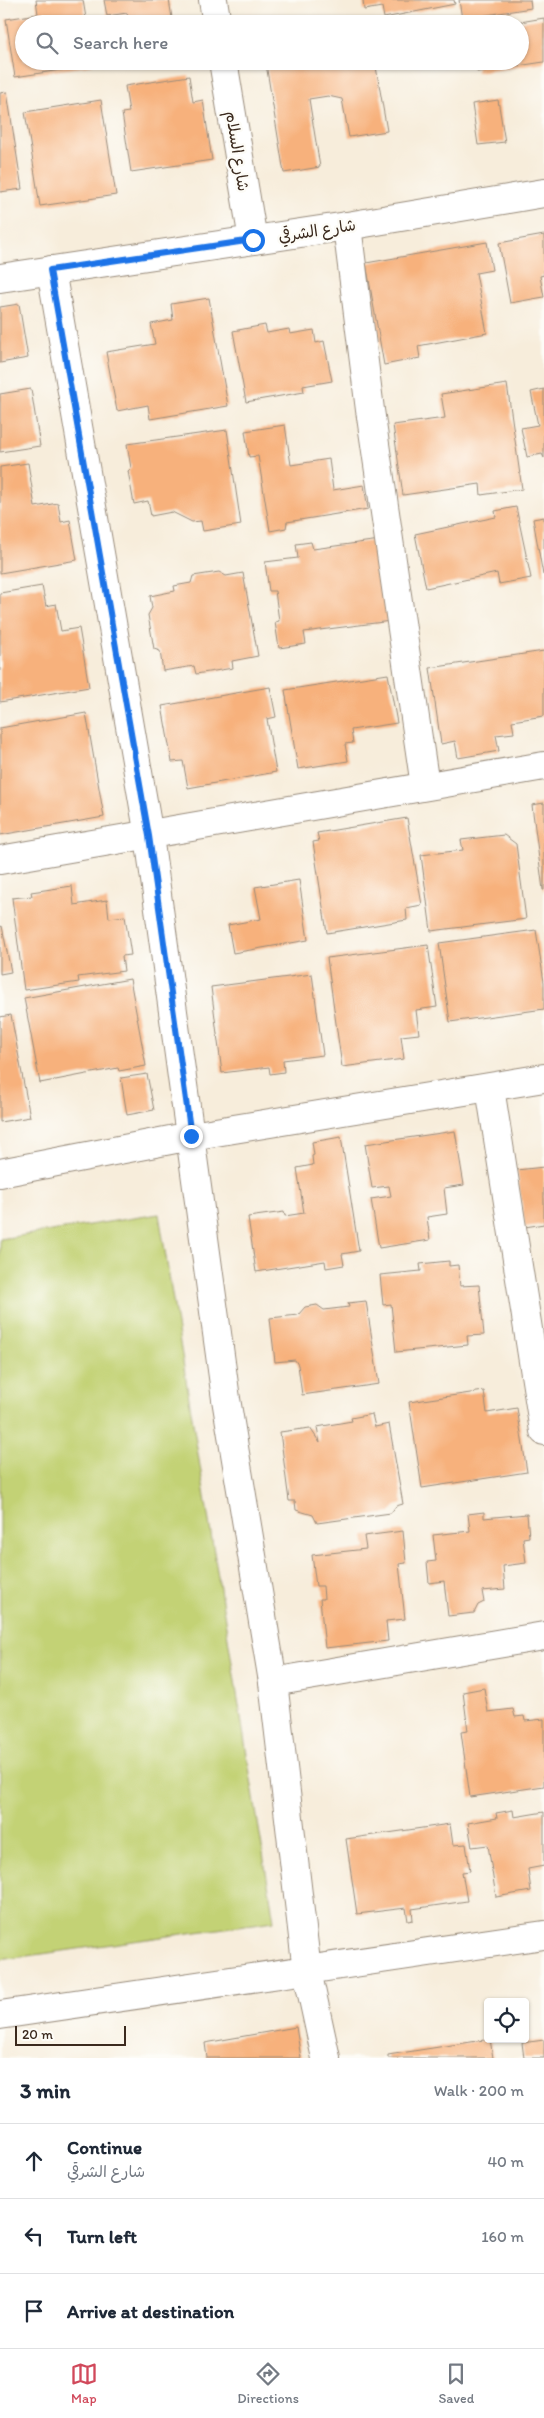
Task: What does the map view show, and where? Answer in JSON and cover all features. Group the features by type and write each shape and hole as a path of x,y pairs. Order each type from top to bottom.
{"street":[{"path":"213,0 216,15"},
{"name":"شارع السلام","path":"225,70 253,240"},
{"name":"شارع الشرقي","path":"0,278 347,226 544,193"},
{"path":"347,226 370,410 425,786"},
{"path":"50,270 149,836 226,1399 273,1682 307,1971 326,2058"},
{"path":"0,860 149,836 544,766"},
{"path":"0,1173 191,1136 544,1078"},
{"path":"490,1088 544,1431"},
{"path":"273,1682 544,1636"},
{"path":"0,2015 544,1935"}],"green space":[{"path":"159,1214 274,1921 0,1960 0,1239"}],"building":[{"path":"36,0 83,0 86,15 32,15 38,14"},
{"path":"104,0 169,0 172,15 127,15 127,13 107,15"},
{"path":"363,0 454,0 455,4 399,15 383,15 382,7 364,10"},
{"path":"459,0 530,0 531,8 487,15 461,15"},
{"path":"15,18 15,70 60,70 15,77 6,19"},
{"path":"544,18 544,62 529,64 529,20"},
{"path":"267,70 377,70 387,131 349,137 342,99 328,96 309,99 320,167 284,173"},
{"path":"189,76 193,102 203,100 212,160 131,172 122,113 129,112 125,86"},
{"path":"7,92 22,189 0,192 0,93"},
{"path":"101,100 116,195 40,206 25,112"},
{"path":"498,100 505,142 478,145 472,104"},
{"path":"544,235 544,275 540,276 544,297 510,303 499,243"},
{"path":"487,242 492,270 476,273 487,333 418,346 420,358 384,365 366,263"},
{"path":"209,298 228,406 150,419 148,405 117,411 106,352 155,344 151,324 173,320 171,304"},
{"path":"19,304 28,358 0,363 0,307"},
{"path":"265,325 267,333 289,329 290,334 314,330 316,343 324,341 332,381 303,386 304,392 246,402 233,331"},
{"path":"507,384 522,489 481,495 480,484 403,495 393,425 445,418 441,394"},
{"path":"31,389 40,446 0,452 0,394"},
{"path":"544,389 544,458 542,454 527,457 521,428 538,425 531,392"},
{"path":"285,425 291,465 329,459 333,490 364,485 368,509 287,522 286,528 270,531 258,456 249,457 245,431"},
{"path":"227,430 241,525 203,531 201,521 192,522 172,512 151,516 148,501 134,504 128,471 131,468 127,444"},
{"path":"28,463 35,507 58,503 61,522 70,520 77,560 0,573 0,467"},
{"path":"516,507 531,578 499,584 497,573 426,588 415,534 496,517 495,511"},
{"path":"544,517 544,574 543,575 533,519"},
{"path":"380,540 391,621 304,632 306,644 279,648 275,622 279,621 275,591 269,591 265,562 298,558 296,544 311,542 313,549"},
{"path":"219,572 226,576 243,573 258,656 232,661 233,668 196,674 194,666 163,671 160,651 154,649 148,615 152,608 150,596 175,591 174,586 191,583 193,576"},
{"path":"42,586 46,606 56,604 61,631 79,628 89,687 0,702 0,593"},
{"path":"544,651 544,716 512,721 514,733 496,735 499,751 458,758 455,741 441,744 430,668"},
{"path":"388,674 397,723 351,730 353,743 345,744 348,761 298,769 285,690"},
{"path":"270,687 276,717 267,719 276,772 188,788 183,761 172,762 162,706"},
{"path":"86,713 104,817 0,835 0,728"},
{"path":"544,803 544,890 543,890 532,805"},
{"path":"407,818 422,905 406,908 407,920 327,933 313,842 319,841 317,833"},
{"path":"504,835 516,844 526,919 431,931 421,855 463,850 461,840"},
{"path":"299,880 308,940 233,953 228,925 261,919 255,887"},
{"path":"72,886 74,905 107,900 109,918 125,916 131,955 122,956 124,971 78,977 79,982 24,990 12,898 32,896 31,892"},
{"path":"2,926 11,972 0,974 0,927"},
{"path":"536,930 544,982 544,1009 450,1022 439,943"},
{"path":"428,945 437,1007 416,1010 419,1034 401,1036 404,1059 342,1067 327,958"},
{"path":"312,974 323,1055 283,1060 284,1072 270,1074 269,1067 222,1073 211,987"},
{"path":"130,979 146,1066 119,1071 118,1068 40,1083 24,998"},
{"path":"11,1015 30,1117 0,1122 0,1017"},
{"path":"147,1074 154,1110 127,1115 121,1078"},
{"path":"455,1131 464,1185 444,1188 447,1214 427,1217 430,1240 379,1248 371,1199 391,1196 389,1186 372,1188 365,1144"},
{"path":"341,1137 359,1251 342,1254 344,1265 326,1268 325,1261 256,1272 248,1217 284,1212 285,1216 304,1213 297,1168 313,1165 312,1142"},
{"path":"544,1167 544,1224 525,1227 517,1170"},
{"path":"449,1261 449,1266 458,1265 460,1286 479,1285 484,1335 467,1336 468,1345 396,1352 391,1304 383,1305 380,1275 421,1271 420,1264"},
{"path":"366,1301 379,1384 302,1395 298,1365 295,1360 275,1362 270,1318 298,1315 305,1307 317,1305 324,1310 349,1307 348,1303"},
{"path":"484,1391 487,1413 517,1408 527,1472 422,1488 409,1402"},
{"path":"372,1414 375,1427 389,1424 403,1504 396,1506 391,1513 317,1523 313,1515 296,1510 295,1501 289,1501 280,1432 310,1428 320,1443 317,1427 352,1421 351,1418"},
{"path":"484,1512 484,1518 527,1514 529,1537 523,1538 526,1563 503,1566 505,1589 482,1591 484,1602 478,1605 474,1613 448,1616 444,1581 429,1583 427,1562 436,1561 433,1535 470,1531 468,1514"},
{"path":"403,1531 406,1563 399,1564 405,1619 386,1621 388,1641 325,1648 320,1599 324,1599 323,1586 316,1586 312,1555 366,1549 364,1536"},
{"path":"484,1688 488,1712 513,1709 515,1717 524,1716 525,1721 544,1719 544,1786 470,1797 461,1732 468,1731 463,1692"},
{"path":"513,1810 514,1817 544,1812 544,1866 528,1869 531,1891 496,1897 488,1845 472,1847 468,1823 497,1818 496,1813"},
{"path":"450,1824 453,1845 466,1844 470,1871 462,1872 467,1901 412,1909 413,1920 408,1921 406,1908 357,1914 346,1839"},
{"path":"296,2027 301,2058 207,2058 205,2043"},
{"path":"484,2040 484,2043 491,2043 493,2058 388,2058 388,2055"},
{"path":"544,2040 544,2058 524,2058 522,2043"}],"route":[{"path":"191,1136 149,836 50,270 253,240"}]}
